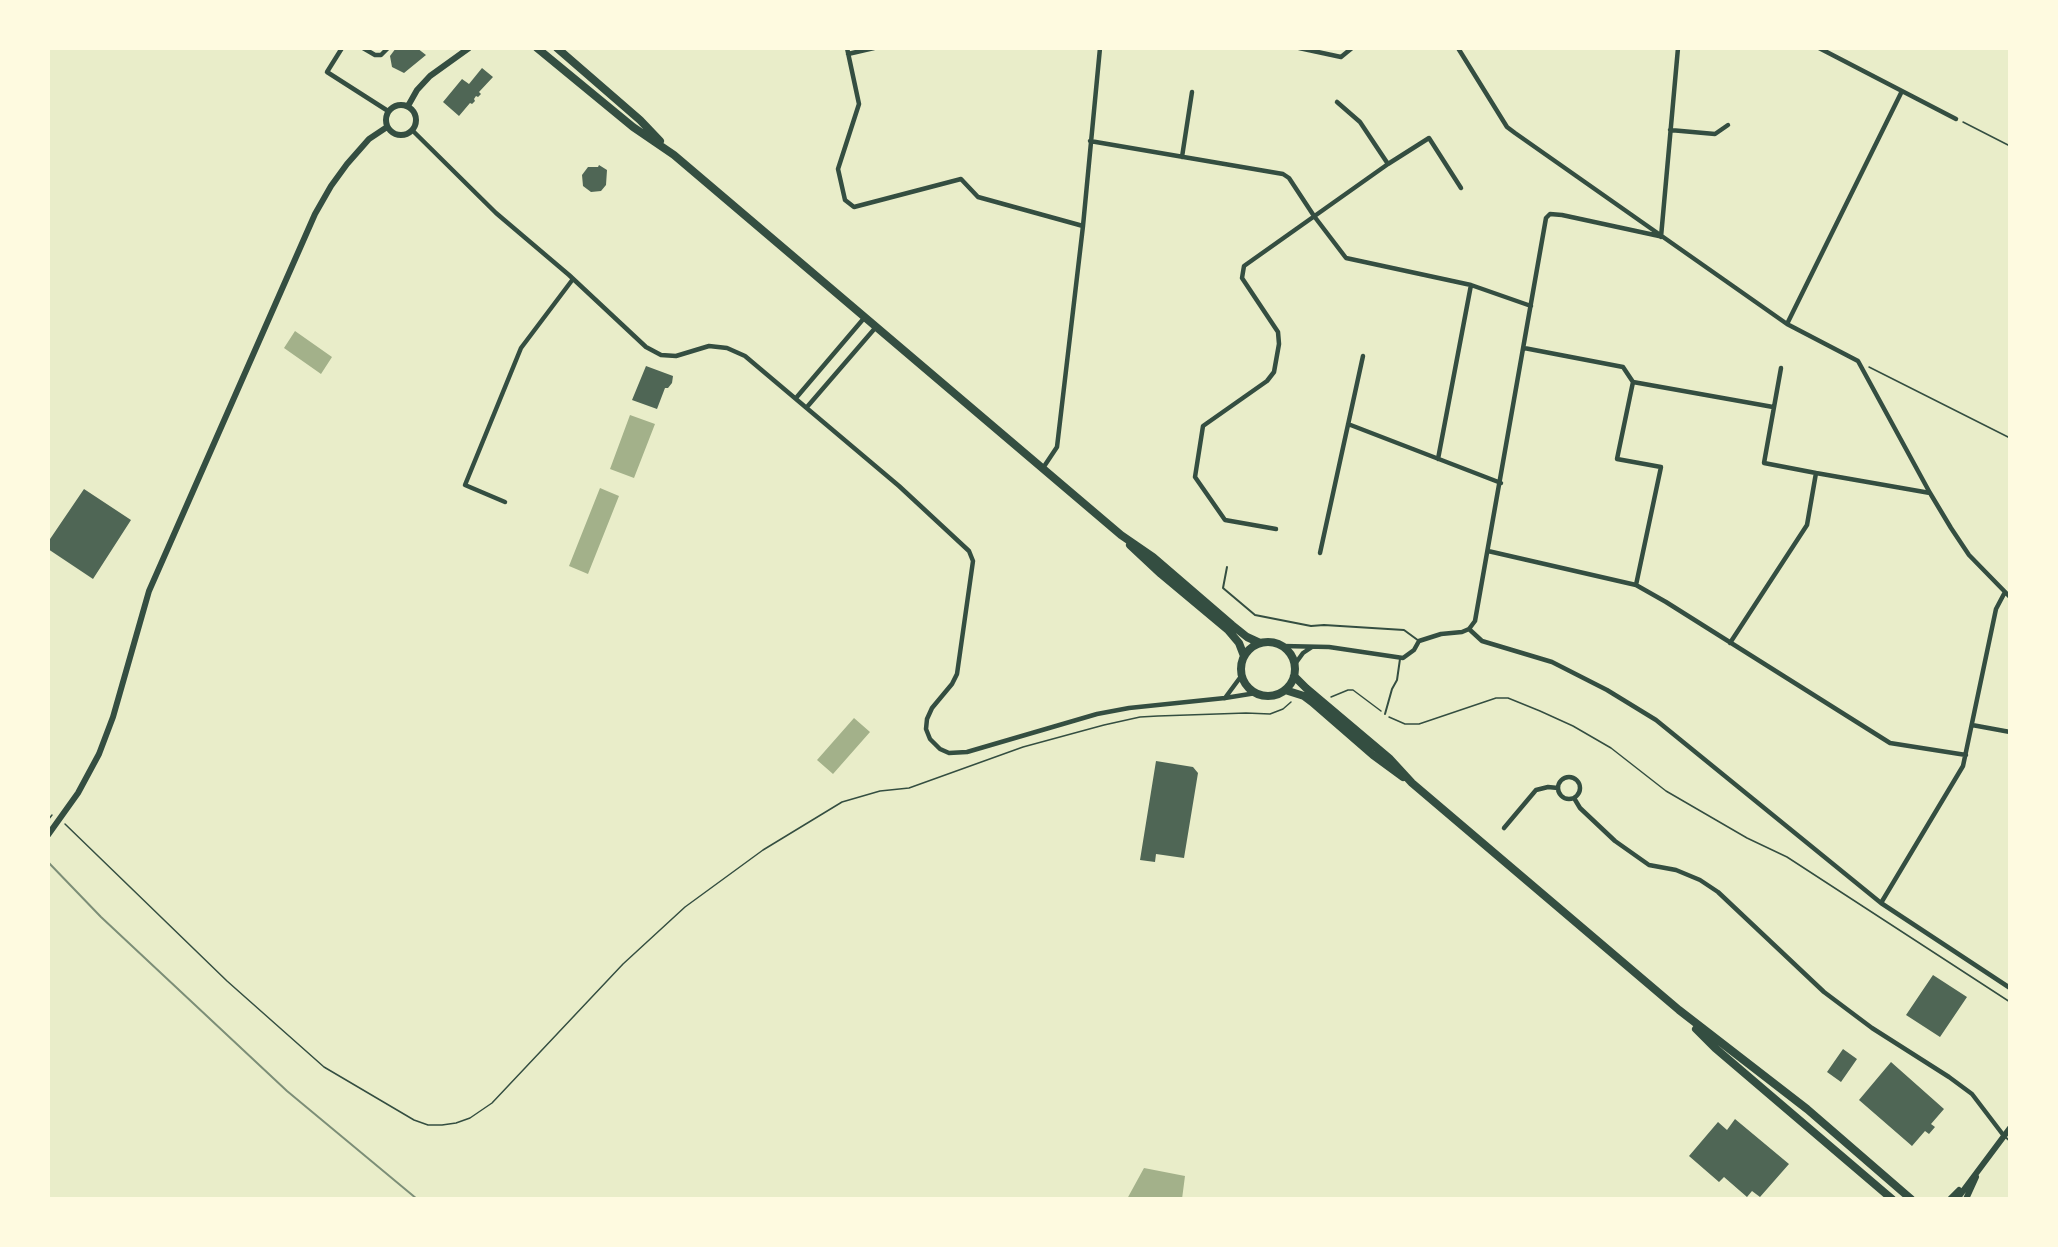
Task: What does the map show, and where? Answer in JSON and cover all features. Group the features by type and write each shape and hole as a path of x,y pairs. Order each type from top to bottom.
{"main road":[{"path":"537,48 633,127 674,155"},
{"path":"557,48 640,120 674,155 1121,535 1138,553 1228,630 1239,643 1244,656"},
{"path":"1121,535 1153,557 1247,637 1260,643"},
{"path":"1269,642 1283,646 1292,655 1295,664 1294,676 1285,690 1276,695 1267,696 1256,693 1245,684 1242,675 1244,656 1260,643 1269,642"},
{"path":"1294,676 1389,758 1412,783"},
{"path":"1285,690 1304,696 1373,755 1412,783 1679,1010 1807,1109 1911,1199"},
{"path":"1679,1010 1715,1048 1892,1199"}],"street":[{"path":"342,48 327,72 388,111"},
{"path":"363,48 375,55 381,55 388,48"},
{"path":"408,106 417,90 430,76 469,48"},
{"path":"847,48 860,104 838,169 845,200 855,207 961,179 978,197 1083,226"},
{"path":"848,54 874,48"},
{"path":"1043,468 1057,447 1083,226 1100,48"},
{"path":"1299,48 1341,57 1352,48"},
{"path":"1458,48 1507,127 1787,324 1858,361 1930,493 1969,555 2010,597"},
{"path":"1662,237 1678,48"},
{"path":"1819,48 1956,119"},
{"path":"1787,324 1902,91"},
{"path":"1182,157 1192,92"},
{"path":"1337,102 1360,122 1388,164"},
{"path":"399,104 408,106 416,117 412,130 399,135 390,131 386,119 388,111 399,104"},
{"path":"1670,130 1715,134 1728,125"},
{"path":"48,835 78,793 99,754 113,717 149,591 315,214 347,164 369,139 387,127"},
{"path":"412,130 496,213 573,279 646,347 661,355 676,356 710,346 728,348 745,356 899,486 969,551 973,561 961,658 952,684 932,708 927,719 930,739 940,749 949,753 967,752 1097,714 1171,702 1256,693"},
{"path":"1276,529 1225,520 1195,477 1203,426 1267,381 1274,372 1279,344 1278,332 1242,278 1244,266 1388,164 1429,138 1461,188"},
{"path":"1090,141 1283,174 1289,178 1346,258 1471,285 1531,306"},
{"path":"1283,646 1314,646 1400,658 1414,650 1419,641 1469,629 1475,621 1501,483 1546,218 1550,214 1562,214 1662,237"},
{"path":"505,502 465,485 521,348 573,279"},
{"path":"1438,459 1471,285"},
{"path":"796,398 865,317"},
{"path":"807,407 876,327"},
{"path":"1524,348 1623,367 1633,382 1617,459 1661,467 1636,585"},
{"path":"1320,553 1363,356"},
{"path":"1781,368 1764,463 1930,493"},
{"path":"1633,382 1773,407"},
{"path":"1348,424 1501,483"},
{"path":"1730,643 1807,525 1816,473"},
{"path":"1488,551 1636,585 1890,743 1966,755"},
{"path":"1881,903 1958,777 1966,755 1996,609 2005,592"},
{"path":"1469,629 1482,642 1552,662 1607,690 1656,720 1881,903 2010,988"},
{"path":"1295,664 1303,653 1314,646"},
{"path":"1225,698 1242,675"},
{"path":"1972,724 2010,732"},
{"path":"1564,778 1575,778 1581,786 1579,794 1574,798 1563,797 1558,788 1559,782 1564,778"},
{"path":"1504,828 1536,790 1548,787 1558,788"},
{"path":"1574,798 1580,808 1615,841 1649,865 1676,870 1700,880 1718,892 1824,992 1872,1028 1972,1094 2007,1138"},
{"path":"1957,1199 2007,1138 2010,1128"},
{"path":"1950,1199 1967,1179 1979,1171"},
{"path":"1966,1199 1979,1171"}],"lane":[{"path":"1227,567 1223,588 1255,615 1314,626 1404,630 1419,641"},
{"path":"1385,714 1397,680 1400,658"}],"path":[{"path":"1956,119 2010,146"},
{"path":"1858,361 2010,438"},
{"path":"1326,698 1353,690 1394,720 1405,724 1419,724 1496,698 1508,698 1540,711 1594,737 1666,791 1747,838 1787,857 2010,1002"},
{"path":"65,824 227,981 324,1067 414,1120 428,1125 449,1124 470,1118 492,1103 623,964 685,907 763,850 843,802 880,791 909,788 1023,747 1104,725 1140,717 1270,714 1283,709 1291,703 1293,698"},
{"path":"48,820 52,814"}],"shaded area":[{"path":"295,331 332,357 321,374 284,348"},
{"path":"630,415 655,424 634,478 610,469"},
{"path":"600,488 619,496 588,574 569,566"},
{"path":"854,718 870,732 833,774 817,760"},
{"path":"1144,1168 1185,1176 1182,1199 1127,1199"}],"building":[{"path":"396,48 417,48 426,55 404,73 392,67 390,56"},
{"path":"482,68 493,77 479,92 481,94 476,96 475,101 470,103 459,116 443,102 462,79 469,84"},
{"path":"599,165 607,170 606,185 601,191 591,192 583,186 582,175 588,167"},
{"path":"646,366 673,376 672,383 665,388 657,409 632,400"},
{"path":"84,489 131,520 93,579 48,549 48,542"},
{"path":"1156,761 1193,767 1198,773 1184,858 1156,854 1155,862 1140,860"},
{"path":"1933,975 1967,997 1940,1037 1906,1015"},
{"path":"1843,1049 1857,1059 1841,1082 1827,1072"},
{"path":"1891,1062 1944,1109 1931,1124 1935,1127 1929,1134 1925,1131 1912,1146 1859,1100"},
{"path":"1735,1119 1789,1164 1760,1197 1752,1191 1747,1197 1724,1177 1719,1182 1689,1156 1718,1122 1727,1130"}],"railway":[{"path":"48,862 101,917 287,1091 417,1199"}]}
